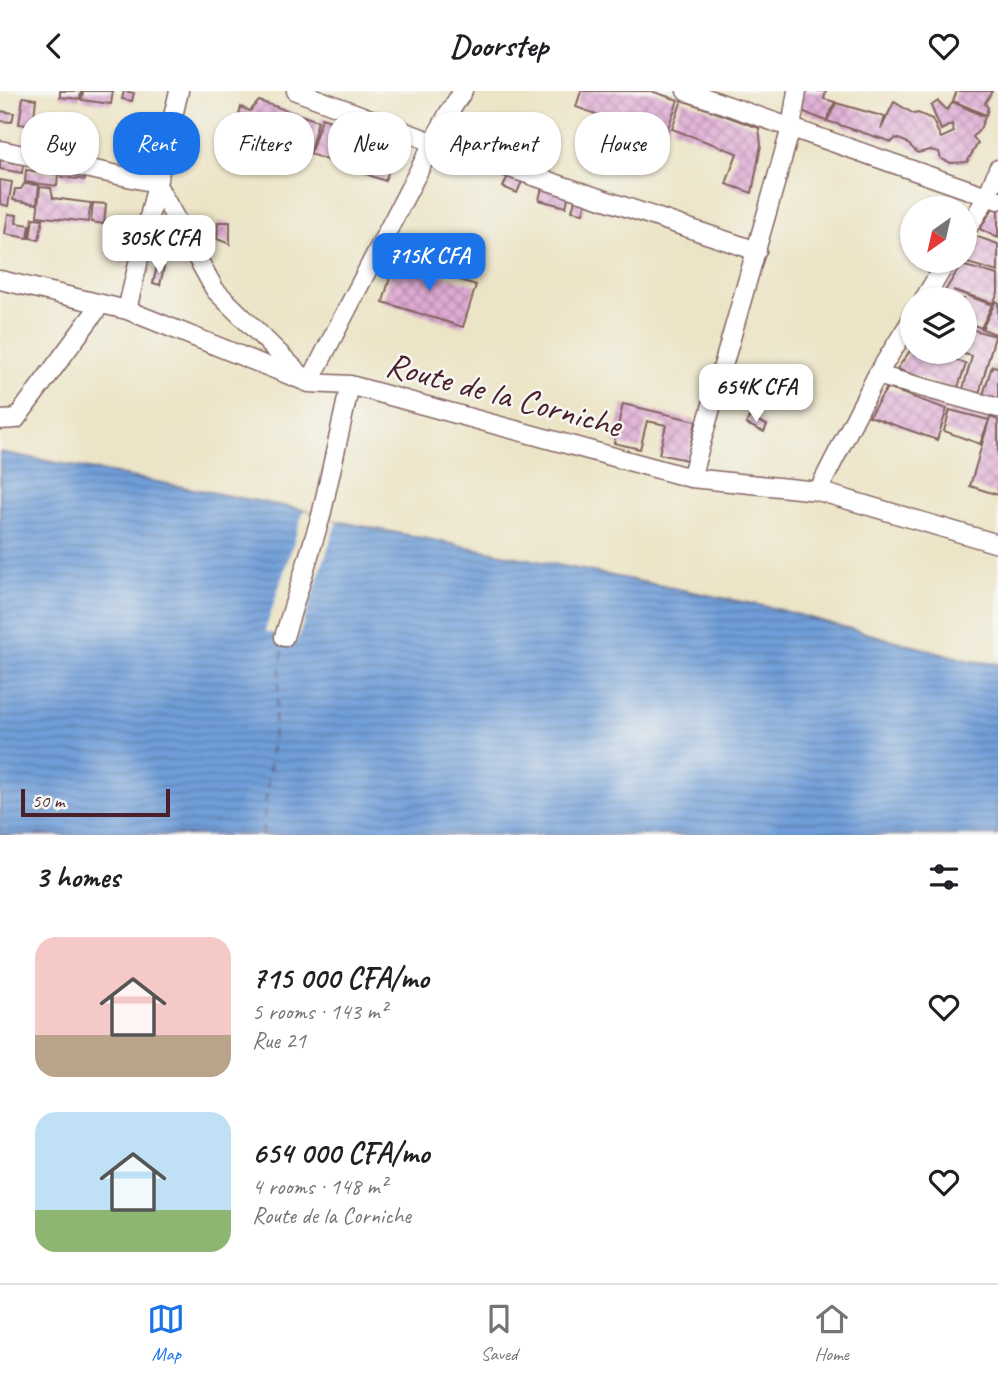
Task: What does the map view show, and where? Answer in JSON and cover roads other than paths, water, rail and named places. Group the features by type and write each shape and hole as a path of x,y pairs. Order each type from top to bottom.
{"street":[{"path":"127,310 179,91"},
{"path":"296,91 425,139"},
{"path":"449,112 463,91"},
{"path":"685,91 993,198"},
{"path":"691,478 791,128 797,91"},
{"path":"0,150 156,183 215,291 309,383 425,162"},
{"path":"977,218 993,198 998,169"},
{"path":"530,175 757,251"},
{"name":"Route de la Corniche","path":"0,280 127,310 309,383 350,385 691,478 818,491 998,544"},
{"path":"0,420 16,419 101,304"},
{"path":"818,491 877,375 900,338"},
{"path":"877,375 998,408"},
{"path":"284,637 321,516 350,385"}],"water":[{"path":"0,452 304,510 337,521 773,608 970,661 998,664 998,835 0,835"}]}
